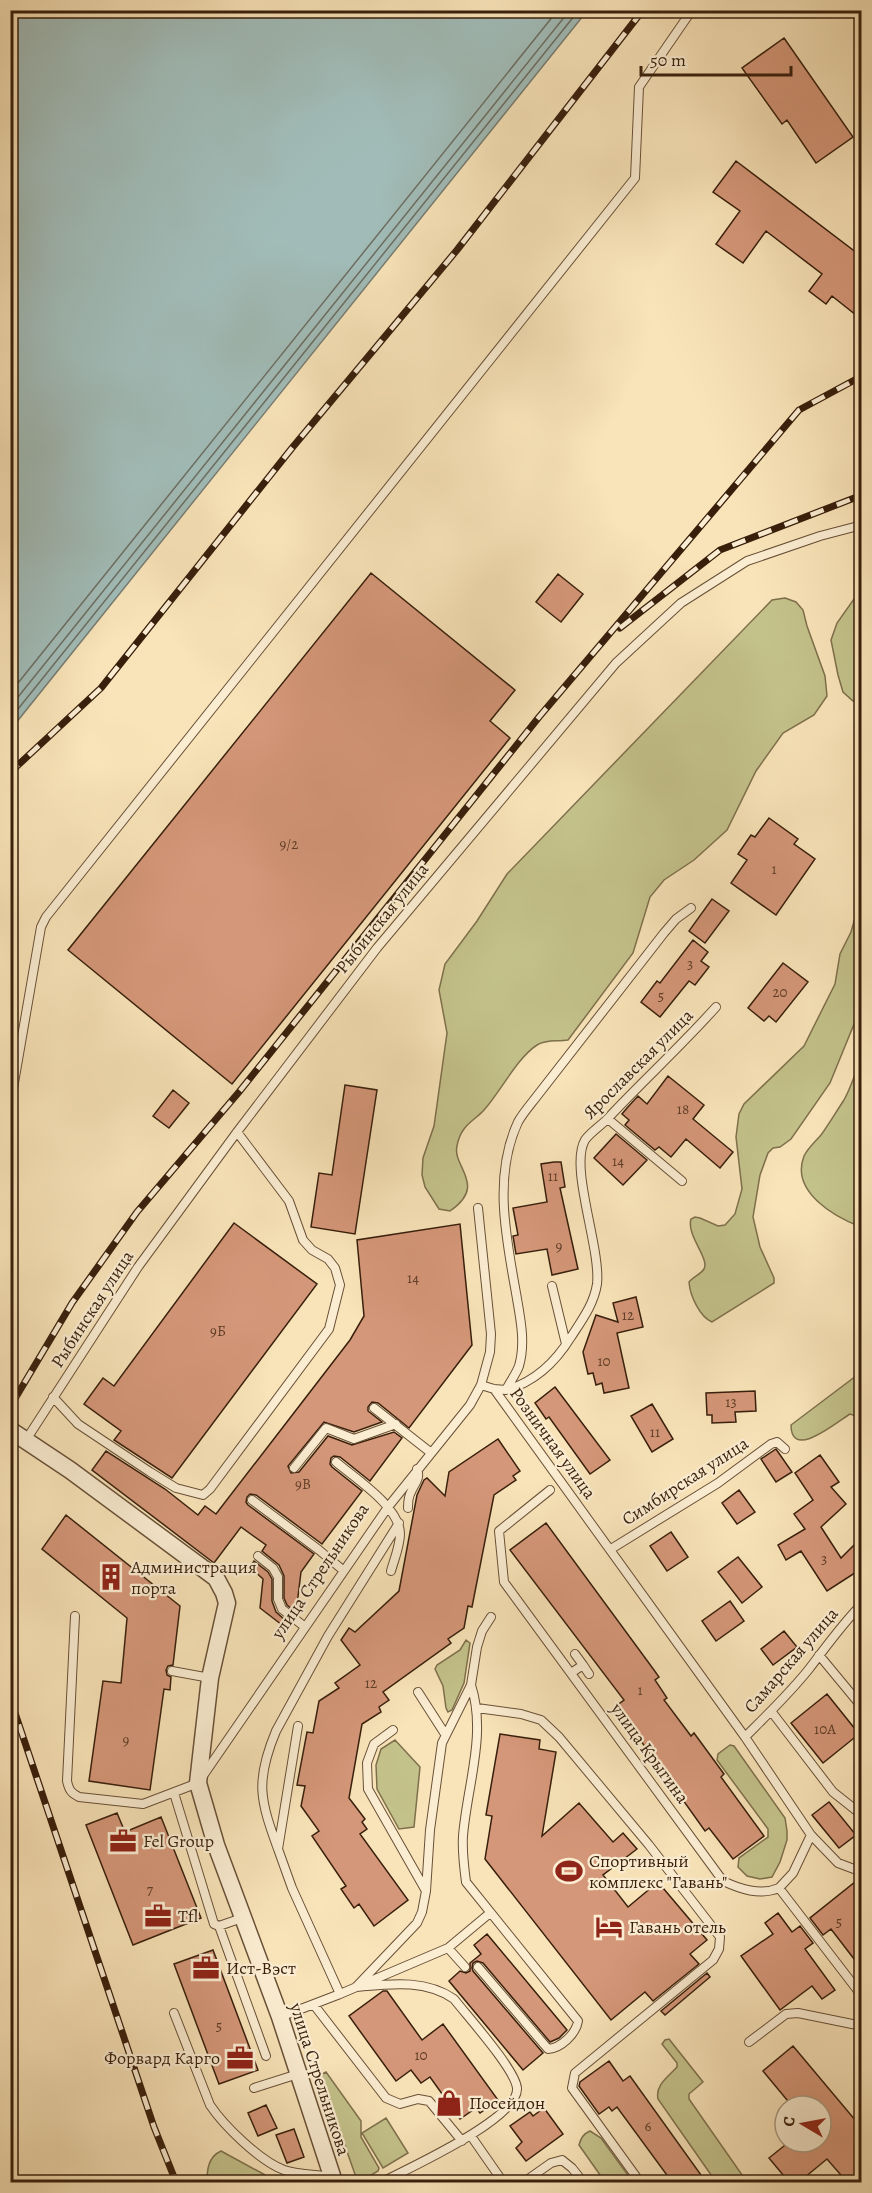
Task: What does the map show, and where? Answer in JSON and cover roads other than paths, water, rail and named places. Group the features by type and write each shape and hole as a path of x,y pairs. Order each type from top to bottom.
{"street":[{"name":"улица Стрельникова","path":"10,1430 216,1578 224,1593 226,1603 210,1678 198,1783 216,1845 280,2018 327,2178"}],"lane":[{"path":"10,1106 43,922 634,178 639,87 692,10"},
{"name":"Рыбинская улица","path":"26,1440 138,1267 237,1132 377,948 616,663 681,603 747,561 819,536 861,525"},
{"name":"Розничная улица","path":"494,1389 506,1390 518,1368 522,1350 522,1327 503,1204 503,1183 512,1139 519,1119 664,933 676,919 691,908"},
{"name":"Ярославская улица","path":"506,1390 523,1385 537,1377 566,1344 593,1300 597,1285 597,1260 580,1157 586,1139 716,1007"},
{"path":"608,1119 681,1181"},
{"path":"53,1397 78,1424 150,1472 176,1488 203,1495 210,1489 329,1329 340,1285 335,1268 328,1259 312,1250 303,1240 289,1202 237,1132"},
{"name":"улица Стрельникова","path":"198,1783 388,1506 470,1405 481,1385 490,1352 491,1334 478,1208"},
{"path":"552,1286 566,1344"},
{"path":"481,1385 494,1389"},
{"name":"Розничная улица","path":"494,1389 745,1737 811,1835 838,1863 861,1872"},
{"path":"374,1408 430,1452"},
{"path":"294,1468 326,1428 354,1438 396,1424"},
{"name":"Симбирская улица","path":"611,1549 718,1483 771,1444 777,1442 785,1449"},
{"path":"336,1462 388,1506 399,1523 400,1537 391,1571"},
{"path":"408,1508 409,1495 418,1480 417,1469"},
{"name":"улица Крыгина","path":"549,1490 499,1531 504,1582 723,1881 736,1887 755,1891 766,1892 778,1888"},
{"path":"252,1500 344,1571"},
{"path":"340,1994 292,1888 266,1818 261,1794 262,1771 276,1731 328,1636 399,1523"},
{"path":"258,1556 273,1568 278,1577 278,1599 282,1609 305,1627"},
{"name":"Самарская улица","path":"745,1737 809,1669 861,1604"},
{"path":"75,1616 67,1771 69,1789 79,1797 143,1804 198,1783"},
{"path":"356,1987 417,1923 422,1912 426,1891 430,1830 445,1734 471,1685 477,1647 482,1631 491,1617"},
{"path":"575,1654 589,1674"},
{"path":"819,1654 861,1707"},
{"path":"571,1673 583,1665"},
{"path":"172,1671 210,1678"},
{"path":"471,1685 477,1708 475,1756 463,1837 466,1882 578,2021 576,2030 555,2048 548,2049 478,1967"},
{"path":"418,1692 445,1734"},
{"path":"477,1708 521,1714 541,1720 559,1737 649,1845 720,1937 719,1949 713,1960 575,2073 572,2080 572,2088 640,2182"},
{"path":"771,1712 833,1792 861,1815"},
{"path":"278,1849 298,1726"},
{"path":"393,1730 374,1744 367,1763 368,1789 426,1891"},
{"path":"174,1793 214,1924 219,1926 266,2056"},
{"path":"811,1835 793,1873 778,1888 861,1996"},
{"path":"280,2018 448,1948 490,1913"},
{"path":"219,1926 242,1918"},
{"path":"448,1948 465,1967"},
{"path":"356,1987 414,1985 442,1991 454,1999 510,2071 517,2086 517,2094 513,2102 471,2136 382,2182"},
{"path":"314,2005 386,2097 400,2104 418,2098 429,2101 462,2141"},
{"path":"174,2013 210,2105 219,2118 266,2159 284,2170 327,2178"},
{"path":"749,2042 786,2014 798,2013 861,2026"},
{"path":"254,2088 298,2074"},
{"path":"471,2136 503,2182"},
{"path":"524,2182 551,2163 562,2160 583,2182"},
{"path":"311,2182 327,2178"}],"water":[{"path":"10,11 587,11 11,729"}],"railway":[{"path":"10,776 16,767 101,688 292,448 457,250 643,10"},
{"path":"10,1407 72,1303 137,1212 239,1092 539,717 799,410 862,376"},
{"path":"620,628 720,550 862,495"},
{"path":"10,1698 154,2127 176,2182"}],"place":[{"name":"Администрация порта","path":"111,1577"},
{"name":"Fel Group","path":"123,1841"},
{"name":"Спортивный комплекс \"Гавань\"","path":"569,1871"},
{"name":"Tfl","path":"158,1916"},
{"name":"Гавань отель","path":"609,1927"},
{"name":"Ист-Вэст","path":"206,1968"},
{"name":"Форвард Карго","path":"240,2058"},
{"name":"Посейдон","path":"449,2103"}]}
